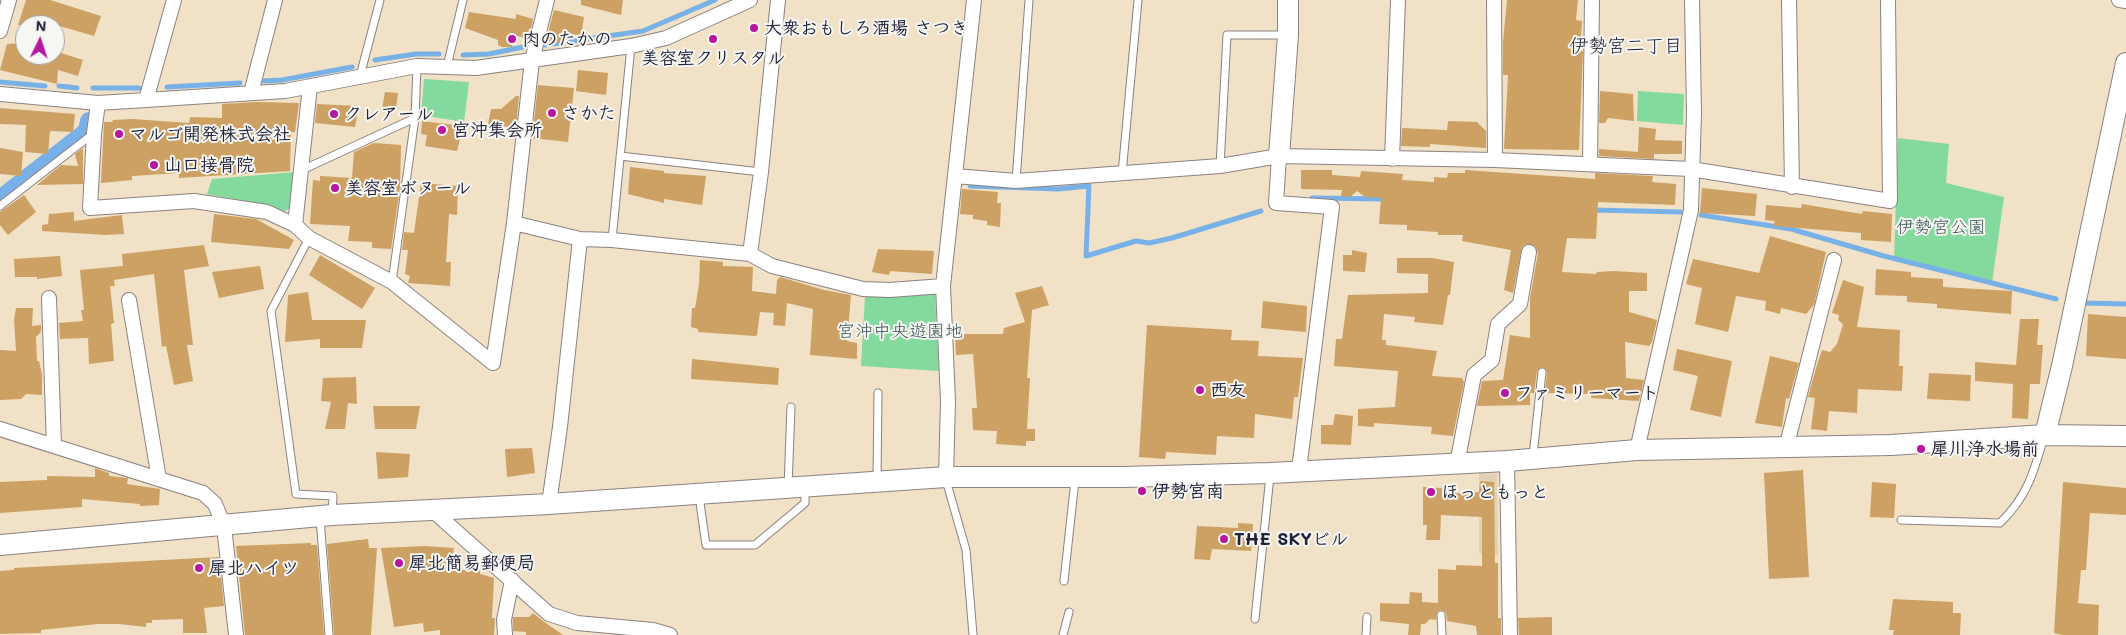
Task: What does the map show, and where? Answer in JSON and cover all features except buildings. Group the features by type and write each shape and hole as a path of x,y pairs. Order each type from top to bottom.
{"street":[{"path":"0,31 8,0"},
{"path":"146,100 174,0"},
{"path":"250,93 276,0"},
{"path":"98,103 94,133 90,208 194,201 267,212 294,225 309,238 392,282 493,363 514,223 532,60 546,0"},
{"path":"0,94 98,103 250,93 310,86 417,66 476,68 632,46 666,38 690,29 750,0"},
{"path":"750,254 761,172 778,0"},
{"path":"946,477 948,401 943,286 974,0"},
{"path":"1288,0 1288,35 1276,203 1332,206 1299,470"},
{"path":"1392,159 1398,0"},
{"path":"1494,0 1495,160"},
{"path":"1590,164 1592,0"},
{"path":"1637,450 1691,210 1694,113 1692,0"},
{"path":"1789,0 1792,187"},
{"path":"955,176 1016,181 1220,166 1279,156 1495,160 1691,170 1890,201 1888,0"},
{"path":"2119,0 2126,1"},
{"path":"2044,435 2062,366 2126,64"},
{"path":"294,225 310,86"},
{"path":"514,223 580,239 612,240 750,254 772,266 863,289 890,290 943,286"},
{"path":"549,504 560,427 580,239"},
{"path":"1457,464 1474,375 1492,360 1498,324 1520,304 1530,252"},
{"path":"1786,448 1834,260"},
{"path":"49,298 54,446"},
{"path":"129,300 159,479"},
{"path":"0,429 203,493 215,504 224,526 236,635"},
{"path":"0,545 326,516 549,504 946,477 1076,477 1270,473 1299,470 1507,461 1637,450 1891,445 2044,435 2126,436"},
{"path":"1507,461 1510,635"},
{"path":"431,509 549,614 577,623 653,630 670,635"},
{"path":"505,635 504,620 512,580"}],"lane":[{"path":"360,76 380,0"},
{"path":"447,66 463,0"},
{"path":"1016,181 1029,0"},
{"path":"1122,174 1138,0"},
{"path":"1220,166 1227,35 1288,35"},
{"path":"612,240 632,46"},
{"path":"392,282 415,118 417,66"},
{"path":"299,171 415,118"},
{"path":"0,206 94,133"},
{"path":"620,156 761,172"},
{"path":"309,238 271,311 296,494 333,496 326,516 329,635"},
{"path":"1533,458 1542,372"},
{"path":"877,481 878,393"},
{"path":"698,493 706,545 755,546 805,503 797,486 791,407"},
{"path":"1901,520 2000,523 2011,512 2031,482 2044,435"},
{"path":"1255,618 1270,473"},
{"path":"946,477 966,550 973,635"},
{"path":"1064,581 1076,477"},
{"path":"1063,635 1068,612"},
{"path":"1441,615 1442,635"},
{"path":"1366,635 1367,617"}],"shaded area":[{"path":"1479,473 1497,474 1498,555 1479,553"}],"green space":[{"path":"424,79 469,82 464,122 421,115"},
{"path":"1638,91 1684,94 1683,125 1637,121"},
{"name":"伊勢宮公園","path":"1898,138 1949,144 1946,183 2004,197 1992,283 1894,261"},
{"path":"295,172 291,209 283,211 273,206 207,194 212,179"},
{"name":"宮沖中央遊園地","path":"935,293 939,371 861,366 865,296"}],"waterway":[{"path":"545,45 643,31 715,0"},
{"path":"463,55 489,54 523,47"},
{"path":"375,60 416,54 439,54"},
{"path":"264,81 282,80 352,67"},
{"path":"0,82 45,86"},
{"path":"167,87 240,83"},
{"path":"59,86 77,88"},
{"path":"93,88 139,88"},
{"path":"0,199 87,131 89,121"},
{"path":"970,186 1058,189 1089,186 1086,256 1136,241 1149,243 1172,238 1261,211"},
{"path":"1312,198 1386,199"},
{"path":"1592,210 1681,212"},
{"path":"1701,215 1791,229 1884,256 2056,299"},
{"path":"2083,303 2126,304"}],"place":[{"name":"大衆おもしろ酒場 さつき","path":"754,28"},
{"name":"肉のたかの","path":"512,39"},
{"name":"美容室クリスタル","path":"713,39"},
{"name":"さかた","path":"552,113"},
{"name":"クレアール","path":"334,114"},
{"name":"宮沖集会所","path":"442,130"},
{"name":"マルゴ開発株式会社","path":"119,134"},
{"name":"山口接骨院","path":"154,165"},
{"name":"美容室ボヌール","path":"335,188"},
{"name":"西友","path":"1200,390"},
{"name":"ファミリーマート","path":"1505,393"},
{"name":"犀川浄水場前","path":"1921,449"},
{"name":"伊勢宮南","path":"1142,491"},
{"name":"ほっともっと","path":"1431,492"},
{"name":"THE SKYビル","path":"1224,539"},
{"name":"犀北簡易郵便局","path":"399,563"},
{"name":"犀北ハイツ","path":"199,568"}],"district":[{"name":"伊勢宮二丁目","path":"1626,46"}]}
